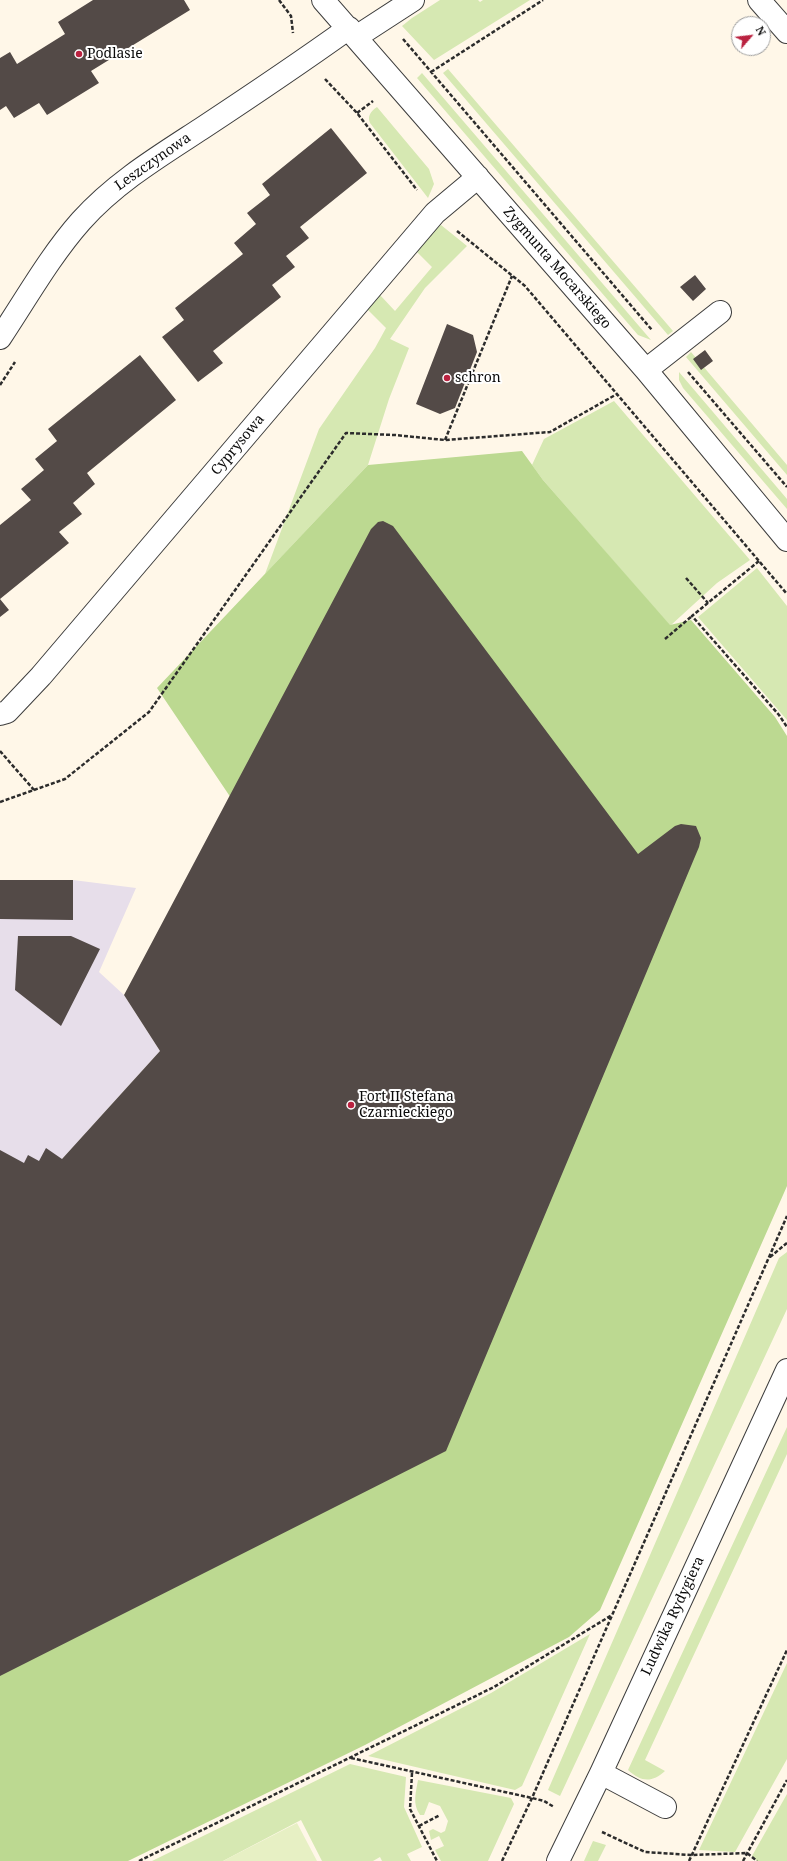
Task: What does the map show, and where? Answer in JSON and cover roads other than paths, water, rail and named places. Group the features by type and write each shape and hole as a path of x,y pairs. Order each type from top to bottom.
{"street":[{"name":"Zygmunta Mocarskiego","path":"324,0 646,370 787,540"},
{"name":"Leszczynowa","path":"0,338 52,260 80,222 111,192 142,167 307,58 413,0"},
{"path":"759,0 787,32"},
{"name":"Cyprysowa","path":"0,714 7,712 41,676 434,213 478,178"},
{"path":"646,370 720,312"},
{"name":"Ludwika Rydygiera","path":"558,1861 601,1773 787,1370"},
{"path":"601,1773 665,1807"}],"place":[{"name":"Podlasie","path":"79,54"},
{"name":"schron","path":"447,378"},
{"name":"Fort II Stefana Czarnieckiego","path":"351,1105"}]}
